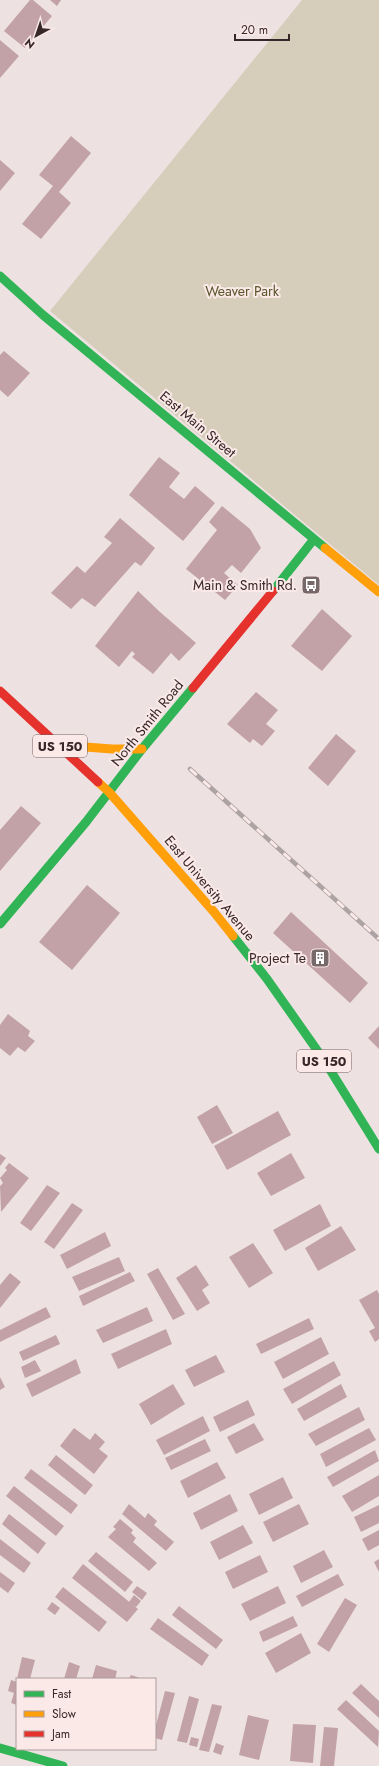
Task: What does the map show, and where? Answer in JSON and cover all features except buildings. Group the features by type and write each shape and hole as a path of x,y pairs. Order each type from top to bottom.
{"main road":[{"name":"East Main Street","path":"0,276 43,315 379,592"},
{"name":"North Smith Road","path":"0,924 86,822 142,749 314,539"},
{"name":"East University Avenue","path":"0,691 109,792 214,912 267,979 324,1060 379,1149"},
{"path":"59,745 112,749 142,749"},
{"path":"0,1748 63,1766"}],"green space":[{"name":"Weaver Park","path":"302,0 379,0 379,585 50,311"}],"railway":[{"path":"190,769 379,939"}],"traffic: fast":[{"path":"0,276 43,315 325,548"},
{"path":"273,591 314,539"},
{"path":"0,924 86,822 142,749 193,688"},
{"path":"233,936 267,979 324,1060 379,1149"},
{"path":"0,1748 63,1766"}],"traffic: slow":[{"path":"325,548 379,592"},
{"path":"59,745 112,749 142,749"},
{"path":"98,782 109,792 214,912 233,936"}],"traffic: jam":[{"path":"193,688 273,591"},
{"path":"0,691 98,782"}],"place":[{"name":"Main & Smith Rd.","path":"311,585"},
{"name":"Project Te","path":"320,958"}]}
